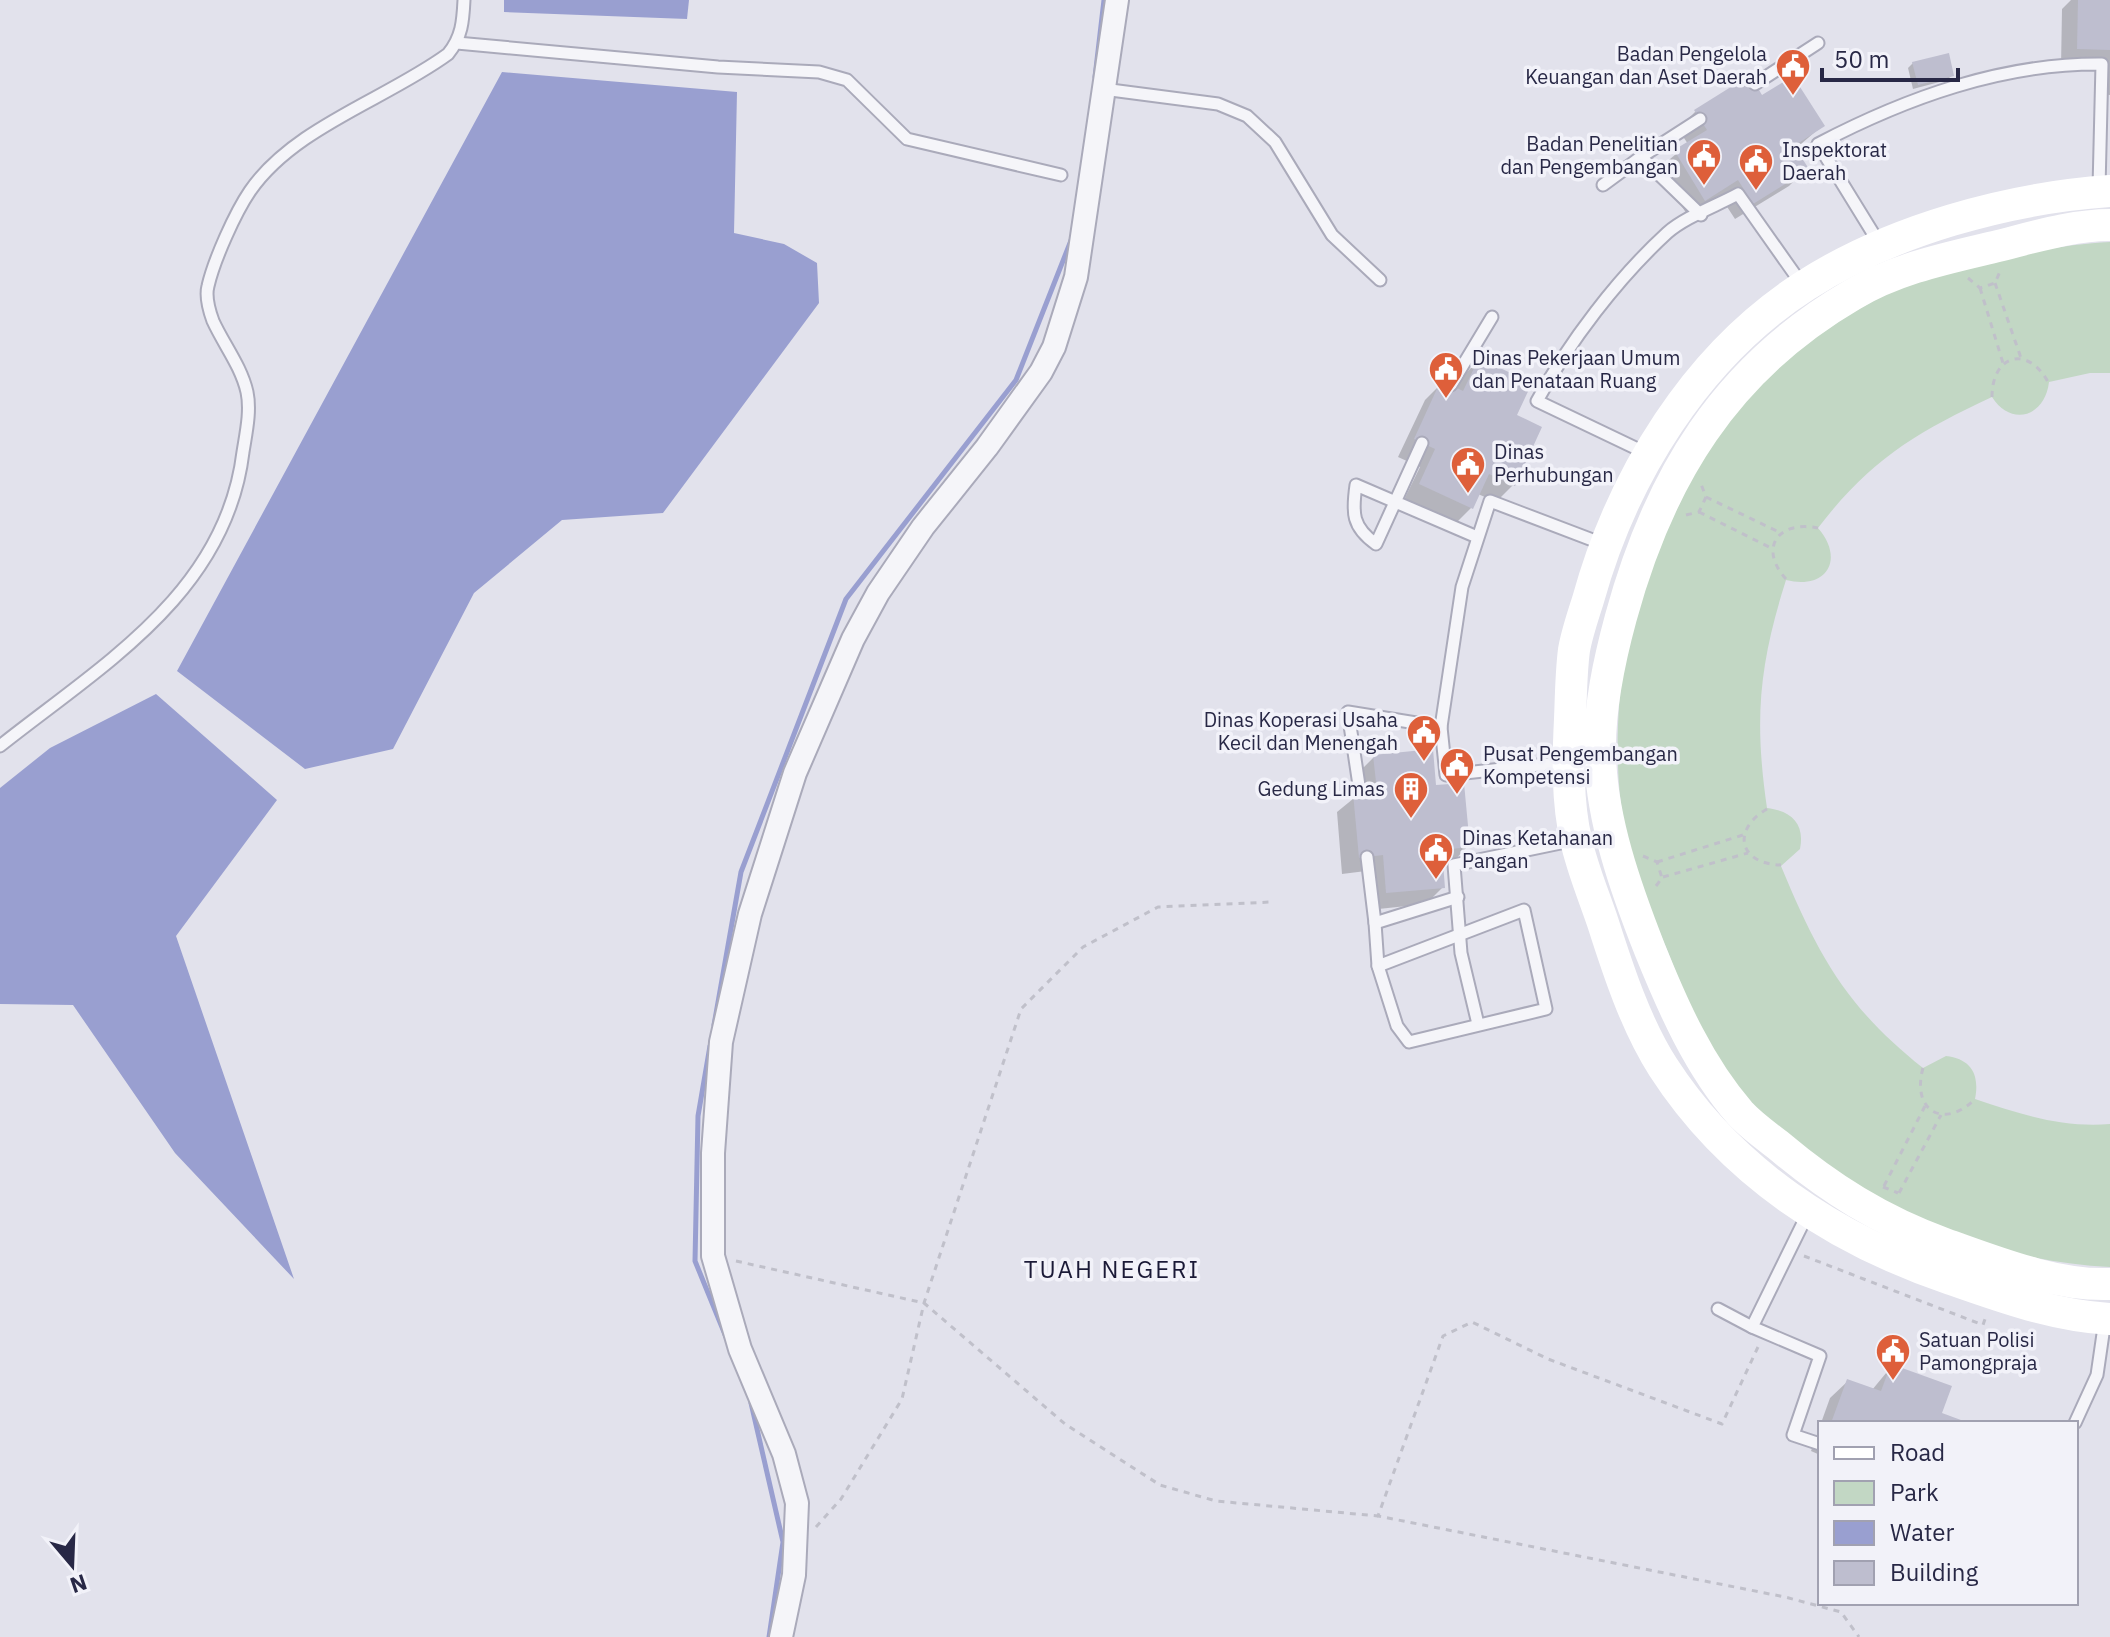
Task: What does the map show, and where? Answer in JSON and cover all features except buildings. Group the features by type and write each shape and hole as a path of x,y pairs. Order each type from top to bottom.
{"street":[{"path":"781,1637 796,1550 798,1515 792,1481 740,1349 713,1256 713,1153 721,1042 750,914 795,773 853,639 878,593 923,527 1011,415 1054,347 1076,277 1117,0"},
{"path":"2108,1319 2041,1308 1997,1279 1920,1235 1863,1208 1804,1167 1741,1115 1694,1049 1633,907 1612,833 1600,756 1607,670 1639,551 1678,468 1696,439 1750,375 1821,314 1855,292 1895,275 1960,253 2104,225 2104,192 1981,213 1881,246 1803,287 1731,348 1697,385 1649,454 1623,499 1603,544 1574,647 1567,762 1576,840 1618,970 1662,1066 1728,1150 1808,1212 1858,1243 1905,1264 1997,1279 2029,1272 2110,1284"},
{"path":"1881,246 1895,275"},
{"path":"1803,287 1821,314"},
{"path":"1649,454 1678,468"},
{"path":"1603,544 1639,551"},
{"path":"1567,762 1600,756"},
{"path":"1576,840 1612,833"},
{"path":"1905,1264 1920,1235"}],"lane":[{"path":"0,746 88,681 180,594 208,560 222,532 242,465 247,394 241,373 213,321 207,304 208,286 248,194 260,178 293,150 357,106 435,64 457,43 464,0"},
{"path":"457,43 718,67 819,72 847,80 907,139 1061,175"},
{"path":"1755,84 1818,43"},
{"path":"1881,246 1818,144 1900,105 2018,70 2061,63 2102,64 2104,192"},
{"path":"1103,89 1218,104 1247,116 1275,142 1332,235 1380,280"},
{"path":"1603,185 1700,119"},
{"path":"1641,157 1701,215"},
{"path":"1649,454 1537,401 1557,363 1669,231 1738,194 1803,287"},
{"path":"1451,385 1492,317"},
{"path":"1422,443 1393,502 1376,544 1360,533 1352,513 1356,485 1393,502 1477,537"},
{"path":"1567,762 1446,775 1441,727 1462,587 1490,501 1603,544"},
{"path":"1360,792 1348,712 1441,727"},
{"path":"1478,1024 1461,953 1454,865 1576,840"},
{"path":"1367,857 1378,966 1397,1026 1409,1042 1546,1009 1524,910 1378,966"},
{"path":"1375,923 1458,897"},
{"path":"1752,1327 1808,1212"},
{"path":"1718,1309 1820,1356 1793,1435 1818,1443"},
{"path":"2076,1421 2097,1375 2108,1319"}],"path":[{"path":"1995,283 2021,358"},
{"path":"1980,288 2003,363"},
{"path":"1992,397 1992,378 2003,363 2021,358 2039,365 2048,382"},
{"path":"1706,497 1781,533"},
{"path":"1699,512 1773,549"},
{"path":"1786,579 1775,567 1773,549 1781,533 1799,524 1818,528"},
{"path":"1767,809 1751,818 1743,835 1748,853 1762,865 1781,865"},
{"path":"1657,862 1743,835"},
{"path":"1662,878 1748,853"},
{"path":"796,1550 841,1499 902,1399 924,1303 1021,1009 1083,947 1158,907 1271,902"},
{"path":"1923,1068 1918,1087 1925,1106 1941,1115 1961,1113 1975,1099"},
{"path":"1884,1186 1925,1106"},
{"path":"1899,1193 1941,1115"},
{"path":"1801,1255 1983,1325 1997,1279"},
{"path":"713,1256 924,1303 1065,1424 1160,1485 1216,1501 1378,1516 1813,1604 1841,1612 1859,1637"},
{"path":"1378,1516 1443,1336 1472,1322 1548,1359 1722,1424 1765,1333"}],"green space":[{"path":"2110,242 2110,373 2090,373 2049,382 2041,403 2026,414 2008,412 1992,397 1917,436 1856,484 1818,528 1830,551 1828,569 1812,580 1786,580 1770,639 1760,719 1767,808 1790,816 1800,832 1800,849 1781,866 1822,953 1854,1001 1923,1068 1946,1056 1967,1064 1975,1075 1975,1099 2058,1122 2110,1124 2110,1267 2059,1262 2008,1251 1957,1236 1908,1216 1860,1191 1816,1162 1776,1129 1740,1092 1717,1060 1698,1025 1631,852 1619,790 1618,730 1628,636 1646,572 1700,459 1719,431 1756,389 1820,334 1891,292 1951,270 2018,254"}],"water":[{"path":"504,0 689,0 687,19 504,12"},
{"path":"502,72 737,92 734,233 784,244 817,263 819,303 663,513 562,520 474,593 393,749 305,769 177,671"},
{"path":"156,694 277,800 176,936 294,1279 175,1153 73,1005 0,1004 0,788 50,748"}],"waterway":[{"path":"1095,77 1104,0"},
{"path":"714,1025 741,872 846,599 1016,380 1072,238"},
{"path":"710,1046 698,1116 695,1261 726,1337"},
{"path":"751,1403 783,1542 769,1637"}],"place":[{"name":"Badan Pengelola Keuangan dan Aset Daerah","path":"1793,97"},
{"name":"Badan Penelitian dan Pengembangan","path":"1704,187"},
{"name":"Inspektorat Daerah","path":"1756,192"},
{"name":"Dinas Pekerjaan Umum dan Penataan Ruang","path":"1446,400"},
{"name":"Dinas Perhubungan","path":"1468,495"},
{"name":"Dinas Koperasi Usaha Kecil dan Menengah","path":"1424,763"},
{"name":"Pusat Pengembangan Kompetensi","path":"1457,796"},
{"name":"Gedung Limas","path":"1411,820"},
{"name":"Dinas Ketahanan Pangan","path":"1436,881"},
{"name":"Satuan Polisi Pamongpraja","path":"1893,1382"}],"district":[{"name":"TUAH NEGERI","path":"1112,1270"}]}
